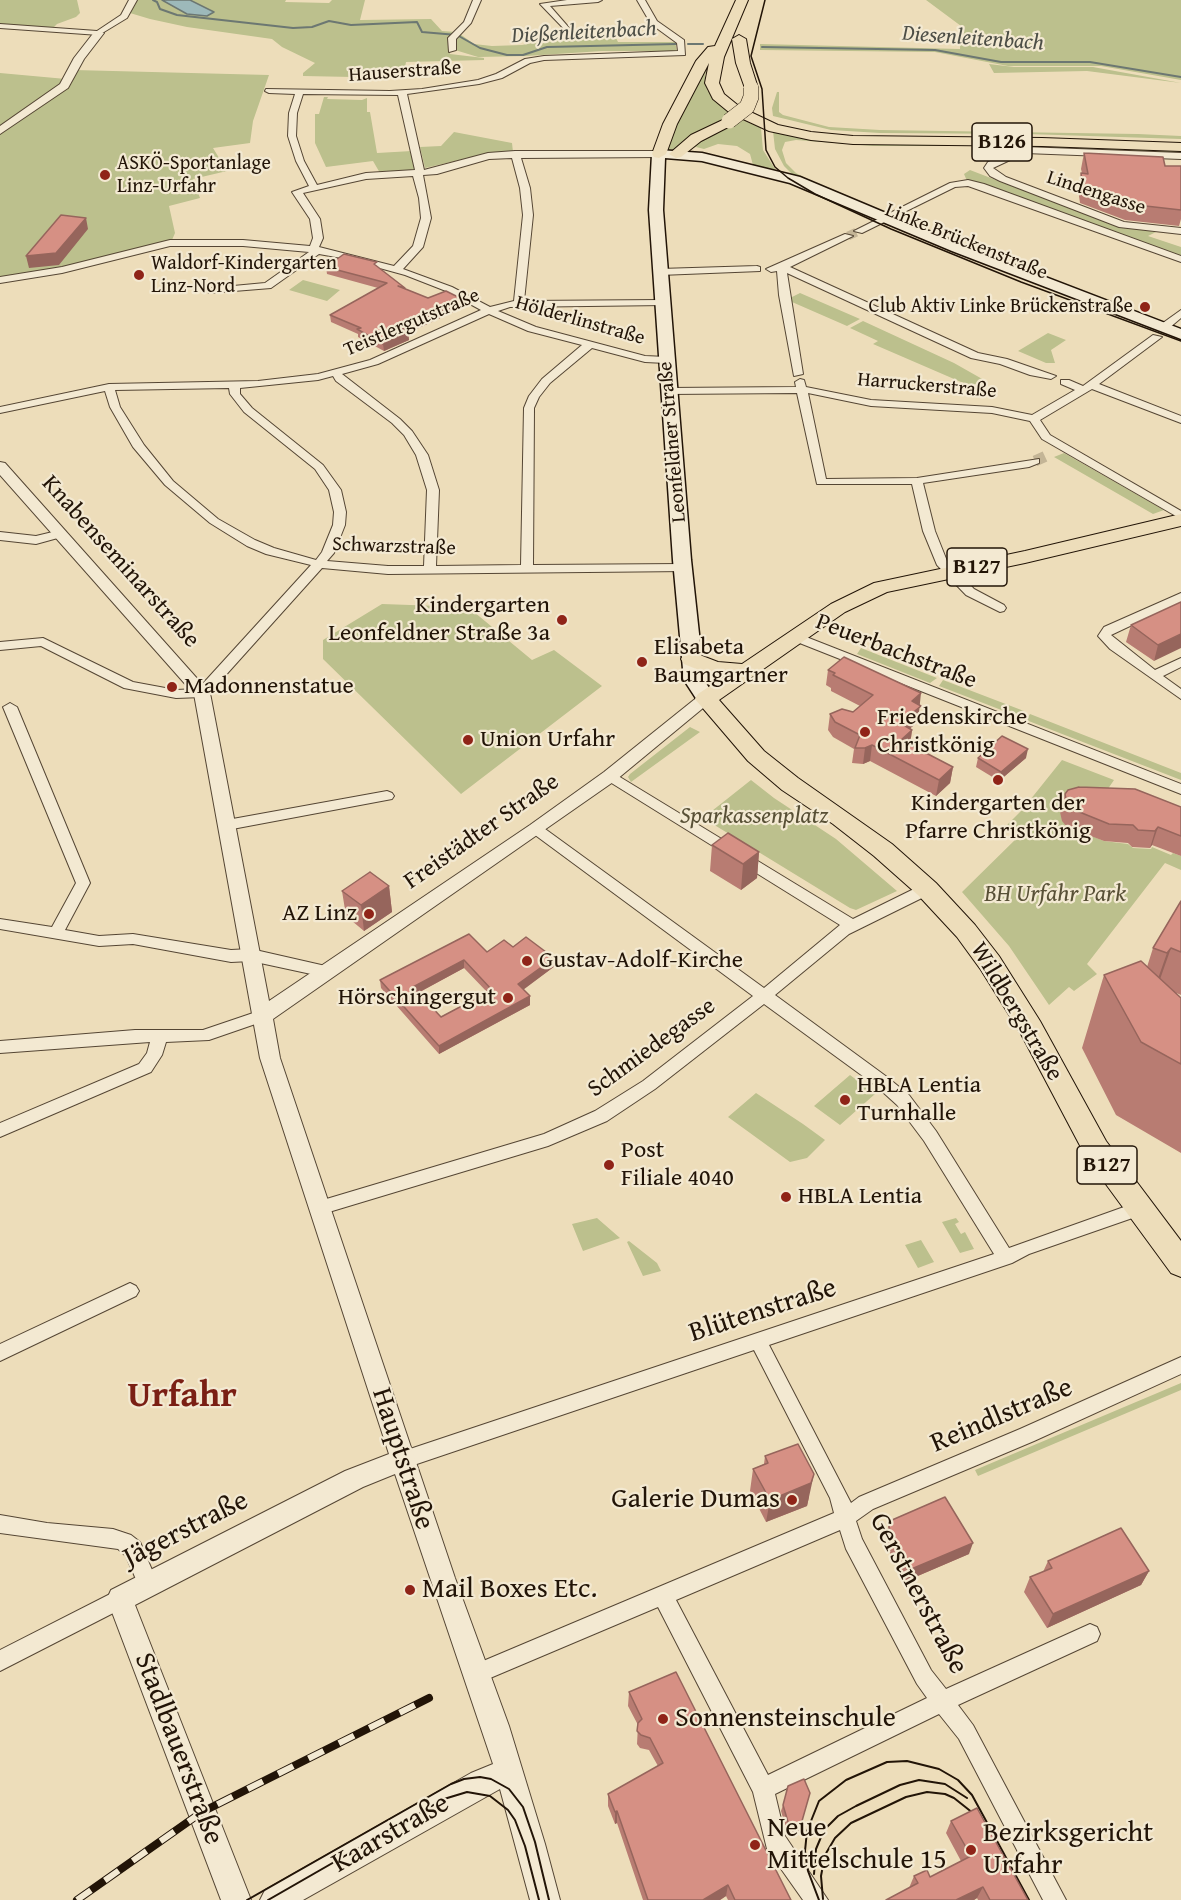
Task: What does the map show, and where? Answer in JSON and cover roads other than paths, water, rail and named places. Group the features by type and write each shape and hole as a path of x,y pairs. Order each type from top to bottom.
{"main road":[{"name":"B126","path":"742,0 711,75 712,83 718,96 730,107 747,117 788,131 853,140 1042,142 1181,147"},
{"name":"B126","path":"755,0 727,61 723,75 729,94 742,105 760,115 799,128 865,135 1040,137 1181,142"},
{"path":"669,155 729,121 747,107 752,97 751,88 743,63 739,39"},
{"path":"669,155 670,124 703,61 723,42"},
{"name":"Linke Brückenstraße","path":"669,155 740,165 871,225 1017,285 1160,332 1181,333"},
{"name":"Leonfeldner Straße","path":"669,155 658,181 656,210 662,303 692,659 695,683 706,699"},
{"name":"Linke Brückenstraße","path":"1160,332 1181,346"},
{"name":"Freistädter Straße","path":"706,699 838,608 880,587 1025,557 1181,518"},
{"path":"692,659 714,668 747,671"},
{"name":"Wildbergstraße","path":"706,699 742,742 771,770 862,834 927,889 966,931 1012,997 1096,1149 1138,1209 1181,1264"}],"street":[{"path":"0,131 64,86 79,58 99,33 124,16 133,0"},
{"path":"452,50 455,35 466,23 477,0"},
{"path":"567,30 544,4 598,0"},
{"name":"Hauserstraße","path":"269,91 402,93 479,82 499,76 528,61 543,58 682,53 681,42 654,22 641,0"},
{"path":"0,26 99,33"},
{"path":"300,91 293,113 292,136 300,161 314,187"},
{"path":"397,269 418,247 424,229 426,207 417,179 420,169 402,93"},
{"name":"Lindengasse","path":"1181,156 1024,150 991,164 988,168 993,174 1003,179 1122,225 1181,231"},
{"path":"212,291 268,286 316,249 318,238 315,219 297,192 366,176 442,171 478,158 515,154 669,155"},
{"path":"515,154 525,188 528,215 519,303"},
{"path":"871,225 962,183 981,186 1181,259"},
{"path":"776,268 848,236"},
{"name":"Hölderlinstraße","path":"0,280 62,270 170,243 254,243 316,249 397,269 449,288 526,327 649,360 666,360"},
{"path":"776,268 975,356 1003,361 1029,372 1051,376"},
{"path":"776,268 784,296 821,482 917,481 1029,464 1035,461"},
{"path":"660,272 757,270"},
{"name":"Teistlergutstraße","path":"0,410 109,387 285,382 336,373 390,356 489,310 519,303 662,303"},
{"path":"1181,313 1160,332 1087,387 1034,419 1042,433 1181,518"},
{"path":"527,569 529,408 534,396 546,381 589,345"},
{"path":"336,373 340,379 396,421 408,433 422,455 433,489 430,570"},
{"name":"Harruckerstraße","path":"668,391 800,382 871,404 992,410 1034,419"},
{"path":"1065,382 1087,387 1181,420"},
{"path":"0,646 44,642 129,686 176,694 202,693 319,564 328,553 339,525 340,512 335,490 319,467 248,410 235,394 234,384"},
{"name":"Schwarzstraße","path":"109,387 115,407 139,447 169,483 214,521 251,543 270,551 319,564 361,569 683,568"},
{"path":"1048,455 1063,447"},
{"name":"Knabenseminarstraße","path":"0,466 202,693"},
{"path":"917,481 929,531 941,562 970,592 1000,609"},
{"path":"0,536 36,540 61,534"},
{"path":"1181,597 1108,630 1104,636 1106,640 1181,695"},
{"name":"Peuerbachstraße","path":"796,637 1181,789"},
{"path":"1154,675 1181,662"},
{"path":"0,1047 94,1038 203,1035 262,1016 202,693"},
{"name":"Freistädter Straße","path":"262,1016 536,829 610,776 706,699"},
{"path":"10,707 83,883 56,933"},
{"path":"610,776 851,925 927,889"},
{"path":"227,825 387,796"},
{"path":"536,829 903,1100 930,1136 1006,1258"},
{"path":"0,924 99,941 133,939 231,956 251,955 325,971"},
{"name":"Schmiedegasse","path":"319,1208 548,1139 601,1116 649,1085 851,925"},
{"name":"Hauptstraße","path":"262,1016 270,1058 402,1460 509,1772 545,1900"},
{"path":"0,1130 145,1068 154,1055 160,1036"},
{"name":"Blütenstraße","path":"402,1460 1006,1258 1023,1249 1138,1209"},
{"path":"0,1353 130,1291"},
{"name":"Gerstnerstraße","path":"758,1341 839,1496 853,1542 924,1677 966,1732 1055,1900"},
{"name":"Reindlstraße","path":"476,1674 845,1518 866,1503 1038,1431 1181,1365"},
{"name":"Jägerstraße","path":"0,1661 354,1479 402,1460"},
{"path":"0,1524 47,1532 112,1538 124,1542 133,1549 148,1584"},
{"path":"662,1594 763,1789 774,1841 817,1900"},
{"name":"Stadlbauerstraße","path":"120,1599 236,1900"},
{"path":"763,1789 943,1701 1090,1634"},
{"name":"Kaarstraße","path":"275,1900 481,1783 509,1772"}],"water":[{"path":"162,0 190,0 214,12 207,16 187,14"}],"waterway":[{"name":"Dießenleitenbach","path":"153,0 157,2 160,9 177,15 293,28 312,27 329,21 351,25 417,22 422,32 457,35 480,48 507,55 523,55 547,47 676,44"},
{"name":"Diesenleitenbach","path":"688,44 703,44"},
{"name":"Diesenleitenbach","path":"762,47 935,50 1001,62 1090,62 1181,77"}],"tunnel":[{"path":"848,236 859,231"},
{"path":"1035,461 1048,455"}],"tram line":[{"path":"765,0 751,56 762,89 766,150 775,167 788,178 815,194 891,229 1021,282 1181,341"},
{"path":"819,1900 808,1871 805,1851 807,1831 819,1801 846,1780 887,1762 907,1761 939,1769 958,1780 972,1795 1029,1900"},
{"path":"247,1900 451,1784 464,1779 480,1777 491,1779 509,1789 523,1807 535,1842 549,1900"},
{"path":"814,1874 816,1849 824,1830 838,1816 856,1806 900,1785 919,1780 945,1784 967,1798"},
{"path":"268,1900 444,1799 467,1792 490,1796 508,1810 515,1820 525,1846 539,1900"},
{"path":"823,1899 821,1876 825,1855 835,1838 851,1823 906,1797 927,1792 945,1794 954,1798 983,1821"}],"railway":[{"path":"77,1900 202,1812 429,1698"}],"place":[{"name":"ASKÖ-Sportanlage Linz-Urfahr","path":"105,175"},
{"name":"Waldorf-Kindergarten Linz-Nord","path":"139,275"},
{"name":"Club Aktiv Linke Brückenstraße","path":"1145,307"},
{"name":"Kindergarten Leonfeldner Straße 3a","path":"562,620"},
{"name":"Elisabeta Baumgartner","path":"642,662"},
{"name":"Madonnenstatue","path":"172,687"},
{"name":"Friedenskirche Christkönig","path":"865,732"},
{"name":"Union Urfahr","path":"468,740"},
{"name":"Kindergarten der Pfarre Christkönig","path":"998,780"},
{"name":"AZ Linz","path":"369,914"},
{"name":"Gustav-Adolf-Kirche","path":"527,961"},
{"name":"Hörschingergut","path":"508,998"},
{"name":"HBLA Lentia Turnhalle","path":"845,1100"},
{"name":"Post Filiale 4040","path":"609,1165"},
{"name":"HBLA Lentia","path":"786,1197"},
{"name":"Galerie Dumas","path":"792,1500"},
{"name":"Mail Boxes Etc.","path":"410,1590"},
{"name":"Sonnensteinschule","path":"663,1719"},
{"name":"Neue Mittelschule 15","path":"755,1845"},
{"name":"Bezirksgericht Urfahr","path":"971,1850"}],"district":[{"name":"Urfahr","path":"182,1397"}],"park label":[{"name":"Sparkassenplatz","path":"754,817"},
{"name":"BH Urfahr Park","path":"1055,895"}]}
